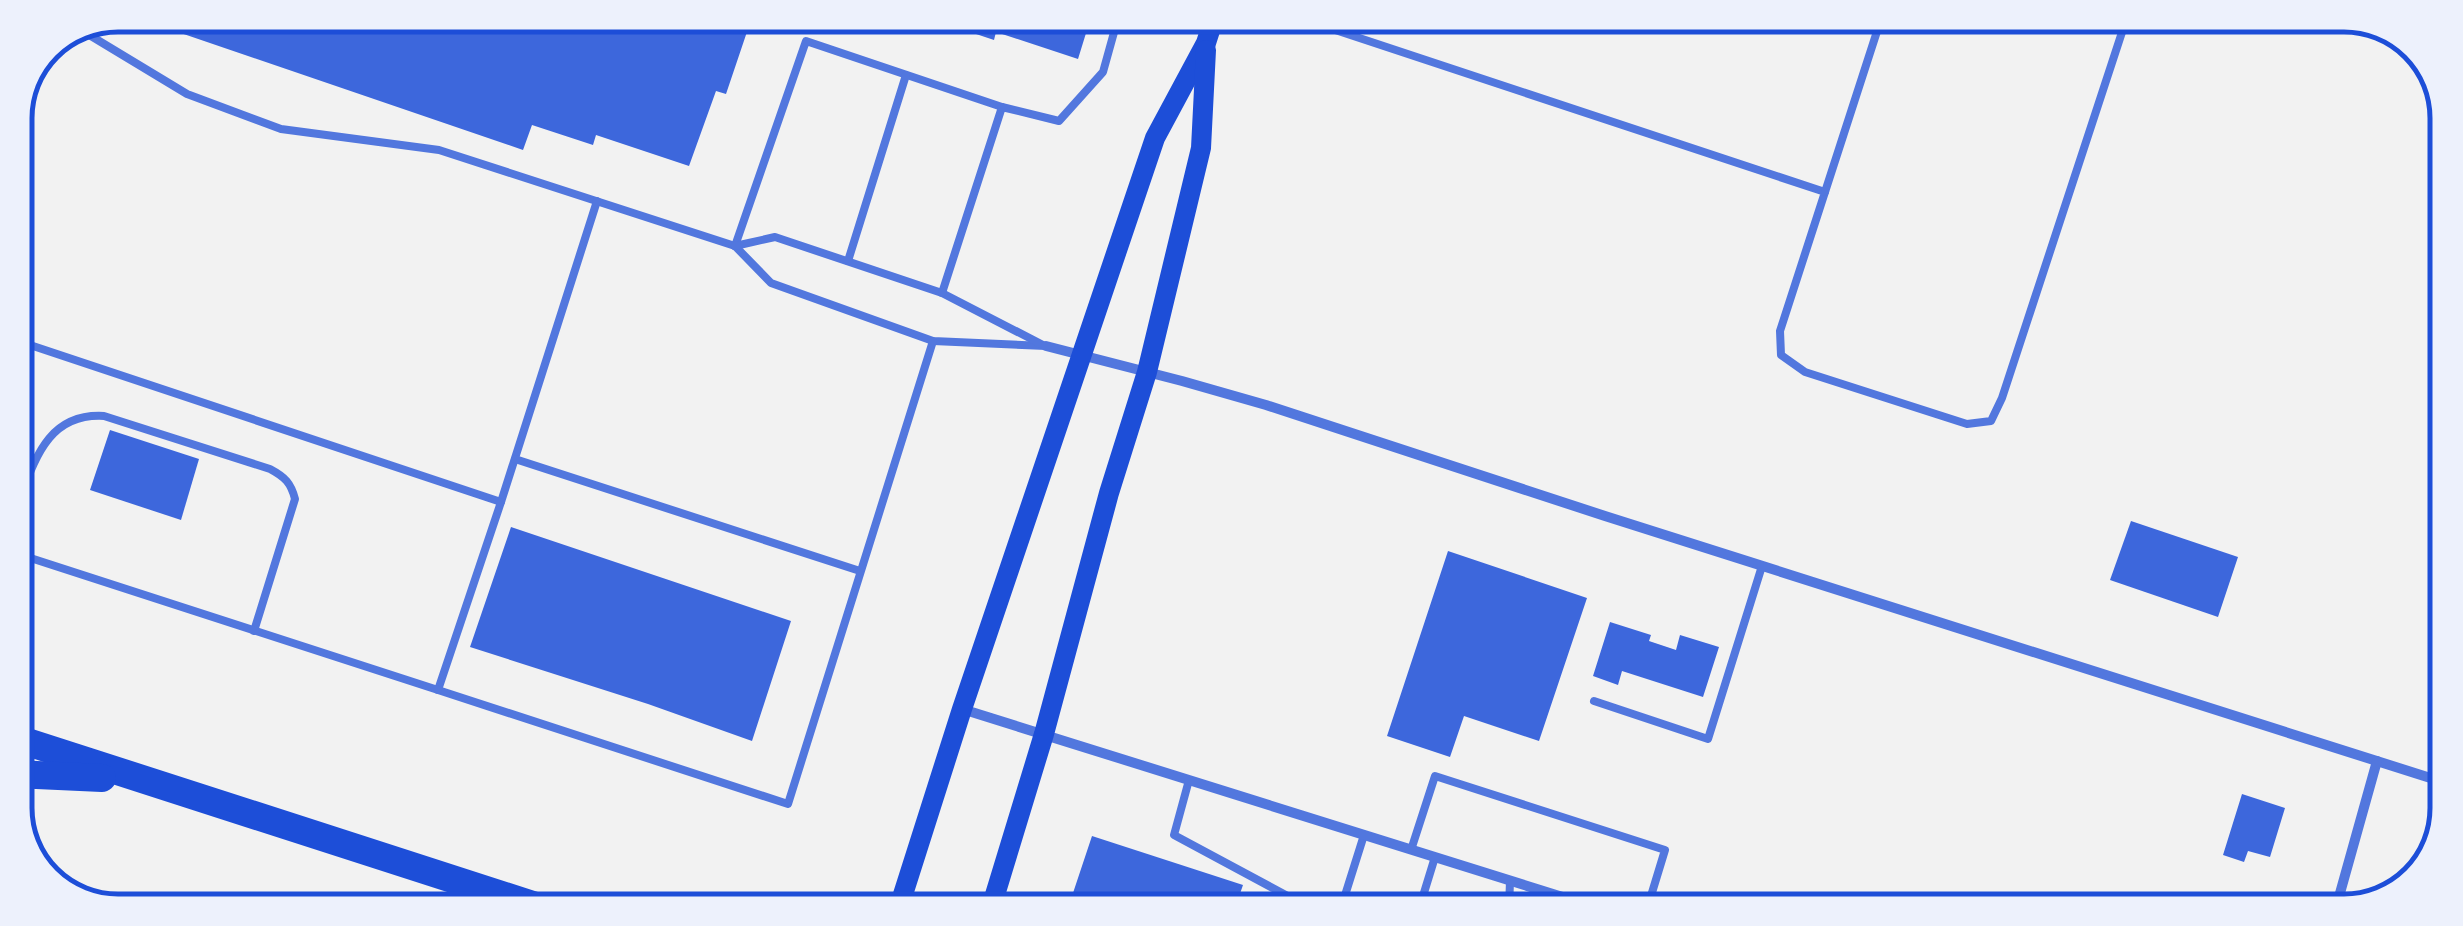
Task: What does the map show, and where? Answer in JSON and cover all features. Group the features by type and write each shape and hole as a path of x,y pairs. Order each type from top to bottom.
{"highway":[{"path":"33,744 498,894"},
{"path":"33,775 139,779"}],"main road":[{"path":"903,894 1155,138 1210,32"},
{"path":"995,894 1146,372 1201,148 1206,43"}],"street":[{"path":"1046,346 1266,406 2430,778"},
{"path":"962,709 1552,894"},
{"path":"2340,894 2377,761"}],"lane":[{"path":"735,246 806,41 1002,107 1059,121 1103,72 1114,32"},
{"path":"1341,32 1825,192"},
{"path":"1877,32 1780,331 1781,355 1805,372 1967,424 1991,421 2002,398 2122,32"},
{"path":"93,37 187,94 281,129 440,150 735,246 770,283 933,340 1046,346"},
{"path":"848,262 906,74"},
{"path":"942,293 1002,107"},
{"path":"438,690 597,201"},
{"path":"735,246 775,237 942,293 1046,346"},
{"path":"33,559 788,804 933,340"},
{"path":"32,346 501,502"},
{"path":"32,464 42,446 66,423 92,415 178,439 285,477 295,499 254,630"},
{"path":"515,459 860,571"},
{"path":"1594,701 1708,738 1762,566"},
{"path":"1411,850 1435,776 1666,850 1652,894"},
{"path":"1189,780 1174,835 1281,894"},
{"path":"1345,894 1364,835"},
{"path":"1424,894 1435,857"},
{"path":"1509,894 1510,881"}],"building":[{"path":"178,32 747,32 726,94 716,91 689,166 596,135 593,145 532,125 523,150"},
{"path":"970,32 996,32 994,40"},
{"path":"996,32 1086,32 1078,59"},
{"path":"110,430 199,459 181,520 90,490"},
{"path":"2131,521 2238,557 2218,617 2110,580"},
{"path":"511,527 791,621 752,741 470,647"},
{"path":"1448,551 1587,598 1539,741 1464,716 1450,757 1387,736"},
{"path":"1610,622 1651,635 1649,641 1676,650 1680,635 1719,647 1703,697 1622,671 1618,685 1593,676"},
{"path":"2242,794 2285,808 2270,857 2248,851 2244,862 2223,855"},
{"path":"1092,836 1243,885 1240,894 1073,894"}]}
